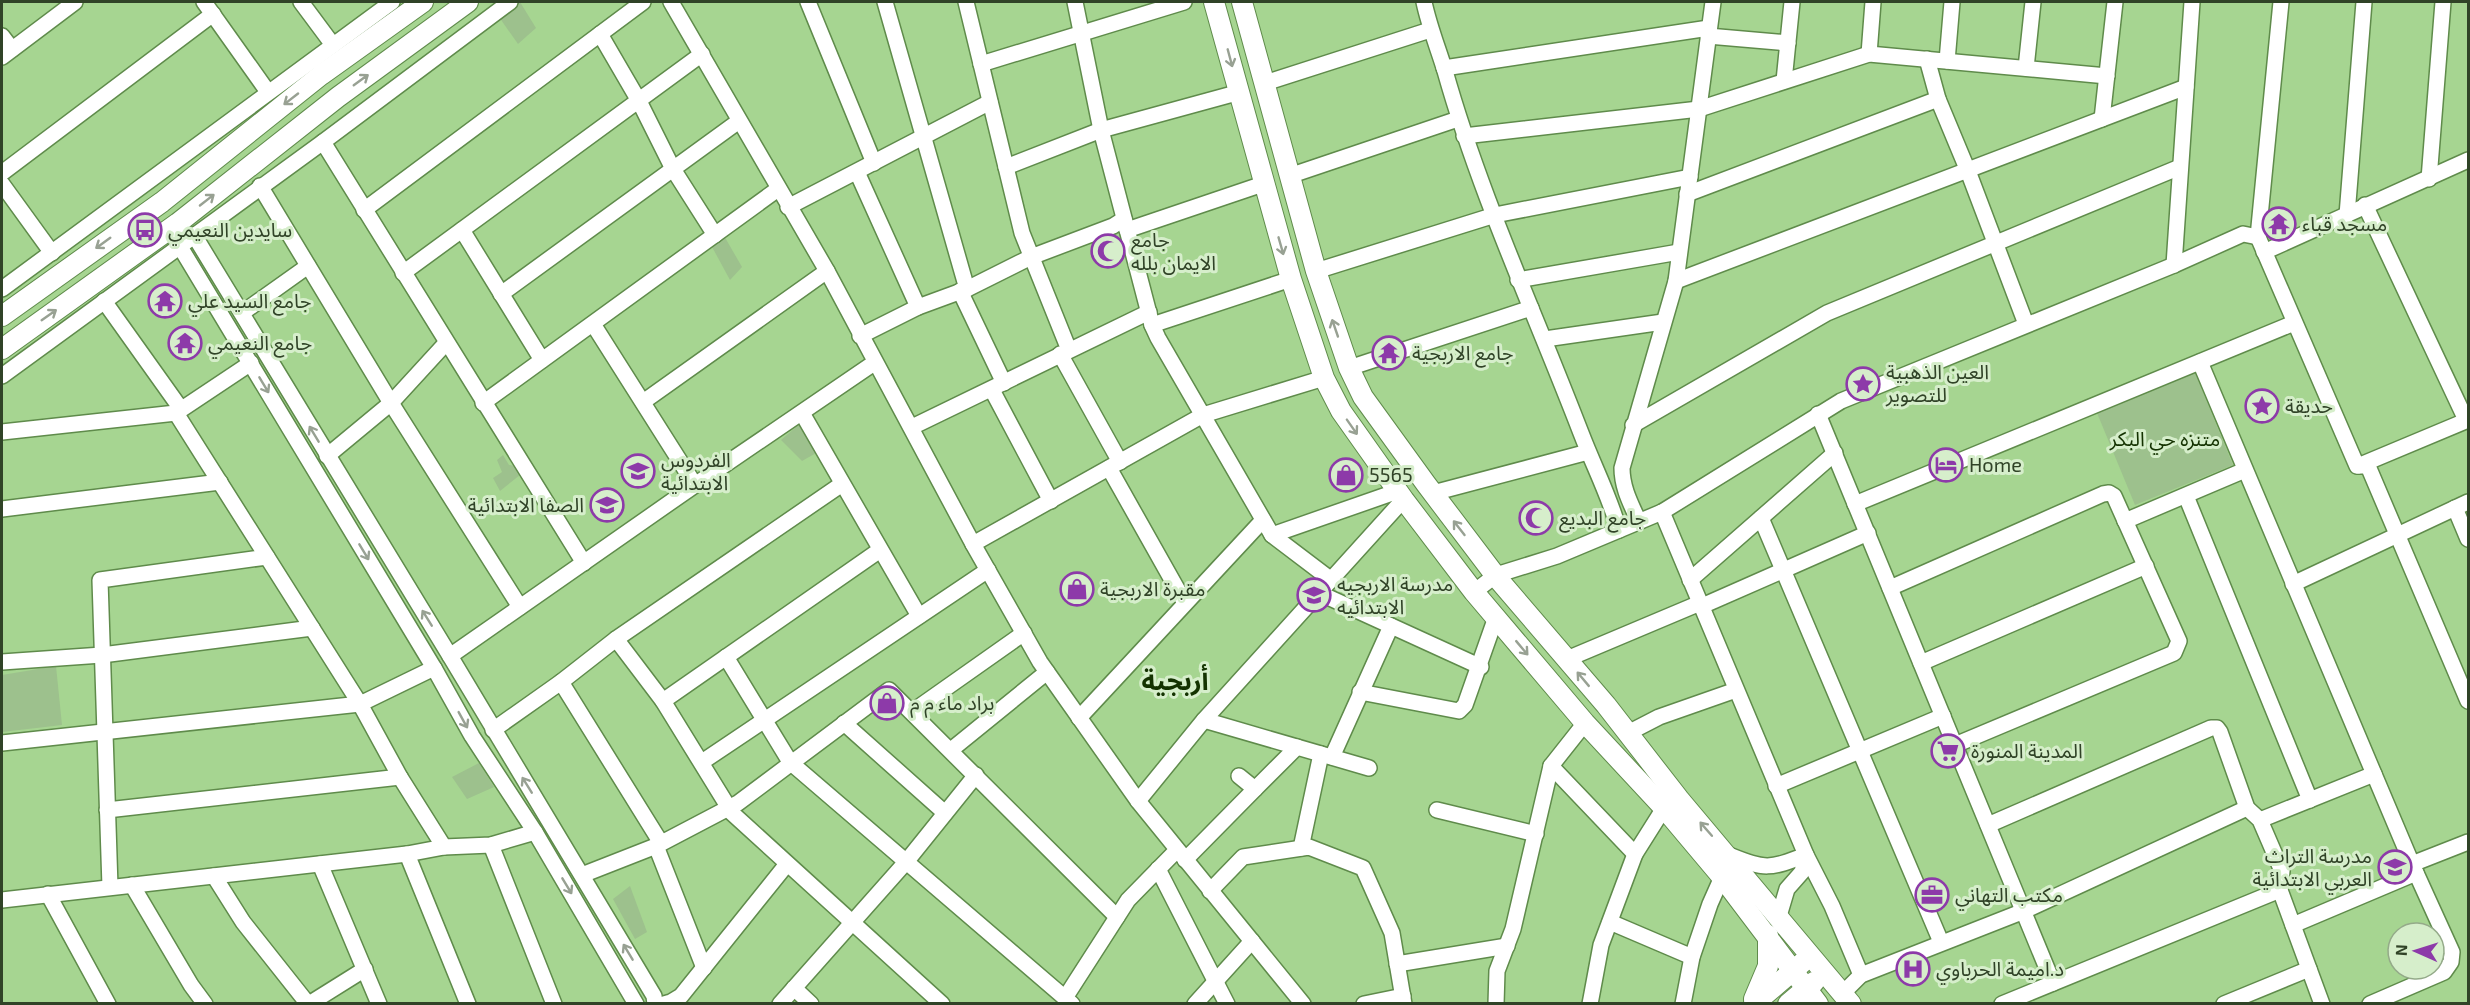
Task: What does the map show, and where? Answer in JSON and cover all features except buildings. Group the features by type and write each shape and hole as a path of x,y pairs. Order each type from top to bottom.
{"main road":[{"path":"2,316 162,202 321,75 423,2"},
{"path":"2,349 178,223 338,97 468,2"},
{"path":"1214,2 1291,279 1324,378 1341,411 1474,592 1585,723 1664,808 1722,877 1818,1004"},
{"path":"1242,2 1316,271 1349,368 1364,397 1433,494 1496,575 1628,733 1679,799 1729,855 1847,998"},
{"path":"1753,1004 1768,966 1768,935"},
{"path":"1753,1004 1811,955"},
{"path":"1788,1004 1825,972"}],"street":[{"path":"2,36 7,53 75,2"},
{"path":"301,2 333,45"},
{"path":"2,289 392,2"},
{"path":"2,376 323,142 510,2"},
{"path":"364,210 643,2"},
{"path":"671,2 827,271 874,363 912,428 973,544 1047,672 1138,801 1303,1004"},
{"path":"808,2 874,163"},
{"path":"885,2 924,137 964,290 998,387 1051,501"},
{"path":"966,2 1022,233 1065,352 1114,465 1185,603"},
{"path":"1076,2 1080,33 1101,130 1151,319 1203,416 1272,535 1330,579"},
{"path":"981,64 1184,2"},
{"path":"1424,2 1430,30 1464,136 1518,280 1545,339 1588,452 1610,498 1619,530"},
{"path":"1639,522 1622,479 1622,468 1676,281 1713,2"},
{"path":"1784,81 1792,2"},
{"path":"1869,54 1873,2"},
{"path":"1947,61 1952,2"},
{"path":"2026,68 2033,2"},
{"path":"2102,119 2115,2"},
{"path":"2174,265 2192,2"},
{"path":"2281,2 2258,237 2357,466"},
{"path":"2347,215 2364,2"},
{"path":"2429,178 2443,2"},
{"path":"2,173 208,8 268,92"},
{"path":"1265,83 1430,30"},
{"path":"1444,68 1709,32 1788,43"},
{"path":"600,34 639,101 674,169 715,235"},
{"path":"403,273 702,54"},
{"path":"1464,136 1699,109 1869,54 2107,76"},
{"path":"1927,59 1938,99 2026,324"},
{"path":"1676,281 2186,87"},
{"path":"1006,167 1101,130 1239,92"},
{"path":"1687,194 1938,99"},
{"path":"788,207 990,102"},
{"path":"1289,176 1458,119"},
{"path":"501,294 739,121"},
{"path":"323,142 584,563"},
{"path":"2264,252 2469,160"},
{"path":"1633,425 1827,313 2180,167"},
{"path":"857,172 918,307"},
{"path":"1316,271 1495,215 1690,177"},
{"path":"2,184 52,253"},
{"path":"860,336 918,307 964,290 1031,257 1113,226 1263,184"},
{"path":"260,186 391,404 520,607"},
{"path":"483,403 778,189"},
{"path":"2357,466 2468,420 2365,205"},
{"path":"462,230 543,360"},
{"path":"1474,592 1496,575 1557,556 1662,512 1841,401 2174,265 2243,234 2258,237"},
{"path":"194,235 582,875 654,996 655,1004"},
{"path":"179,245 434,668 472,736 535,832 636,1004"},
{"path":"1518,280 1679,252"},
{"path":"242,313 308,266"},
{"path":"644,402 827,271"},
{"path":"912,428 1065,352 1151,319 1291,279"},
{"path":"104,301 179,411 220,482 360,704 400,777 444,847"},
{"path":"1349,368 1531,308"},
{"path":"1545,339 1664,322"},
{"path":"1855,504 2294,323"},
{"path":"593,324 695,485"},
{"path":"327,456 391,404 446,343"},
{"path":"2199,362 2414,869 2452,952 2451,962 2444,972 2387,1000 2370,1004"},
{"path":"2,432 179,411 251,363"},
{"path":"450,656 874,363"},
{"path":"973,544 1203,416 1324,378"},
{"path":"802,414 919,616"},
{"path":"1818,414 2053,983"},
{"path":"1433,494 1588,452"},
{"path":"1690,580 1835,453"},
{"path":"2357,466 2368,466 2469,701"},
{"path":"2125,521 2245,470"},
{"path":"2,509 220,482"},
{"path":"493,730 561,682 616,639 842,484"},
{"path":"1890,588 2109,493 2114,496 2179,641 2174,653 1955,745"},
{"path":"1272,535 1401,495"},
{"path":"1138,801 1204,720 1319,593 1401,495"},
{"path":"2186,496 2310,800"},
{"path":"338,509 353,498"},
{"path":"2293,584 2462,505 2468,536"},
{"path":"1662,512 1776,786 1806,855 1832,906 1861,975"},
{"path":"1761,518 1941,942"},
{"path":"1079,718 1263,520"},
{"path":"1567,659 1784,572 1868,533"},
{"path":"663,701 880,549"},
{"path":"110,887 100,580 267,557"},
{"path":"1921,663 2146,566"},
{"path":"702,762 988,570"},
{"path":"1319,593 1480,667"},
{"path":"1360,692 1459,711 1465,705 1480,667 1496,617"},
{"path":"1301,848 1327,756 1392,626"},
{"path":"2,662 102,655 312,628"},
{"path":"912,712 1024,633"},
{"path":"616,639 663,701 732,813 942,1004"},
{"path":"726,657 790,762 1068,1001 1128,900 1158,868 1181,855 1298,747"},
{"path":"2,743 360,704 434,668"},
{"path":"951,750 1047,672"},
{"path":"561,682 659,845 705,968"},
{"path":"582,875 659,845 738,803 889,690 1117,917"},
{"path":"1628,733 1659,717 1736,690"},
{"path":"1776,786 1860,753 1943,716"},
{"path":"1204,720 1369,768"},
{"path":"844,723 945,813"},
{"path":"1496,1004 1497,970 1513,929 1551,766 1585,723"},
{"path":"1988,825 2211,728 2217,728 2247,808 2260,820 2282,871 2280,890 2322,1004"},
{"path":"1551,766 1635,854"},
{"path":"2260,820 2374,774"},
{"path":"780,1004 906,862 976,775"},
{"path":"1239,776 1255,789"},
{"path":"107,810 400,777"},
{"path":"1590,1004 1601,945 1635,854 1664,808"},
{"path":"1847,998 1861,975 2024,911 2247,808"},
{"path":"1437,810 1536,834"},
{"path":"2,900 407,854 444,847 491,845 535,832"},
{"path":"2293,925 2469,842"},
{"path":"491,845 554,1004"},
{"path":"1210,891 1243,857 1301,848 1309,847 1363,868 1392,933 1404,1000 1364,1004"},
{"path":"552,861 568,853"},
{"path":"407,854 468,1004"},
{"path":"1729,855 1753,865 1775,866 1806,855"},
{"path":"1779,916 1787,889 1802,872 1806,855"},
{"path":"320,864 379,1004"},
{"path":"664,1004 681,996 788,864"},
{"path":"1158,868 1227,1004"},
{"path":"214,876 243,922 309,1004 365,969"},
{"path":"1683,1004 1692,957 1722,877"},
{"path":"132,885 191,985 205,1004"},
{"path":"2011,1002 2280,890"},
{"path":"48,894 108,1004"},
{"path":"1610,922 1692,957"},
{"path":"1195,1004 1252,941"},
{"path":"1397,964 1507,946"},
{"path":"2224,1004 2309,969"},
{"path":"794,988 811,1004"}],"green space":[{"path":"520,2 536,28 518,44 499,17"},
{"path":"723,234 742,267 730,280 711,245"},
{"name":"متنزه حي البكر","path":"2195,373 2233,465 2135,505 2097,413"},
{"path":"801,423 818,452 802,461 781,440"},
{"path":"503,455 509,465 516,466 520,475 500,491 493,478 502,472 497,460"},
{"path":"56,666 62,725 2,732 2,675"},
{"path":"479,763 494,787 467,799 452,777"},
{"path":"630,886 647,932 635,939 613,899"}],"place":[{"name":"مسجد قباء","path":"2279,224"},
{"name":"سايدين النعيمي","path":"145,230"},
{"name":"جامع الايمان بلله","path":"1108,251"},
{"name":"جامع السيد علي","path":"165,301"},
{"name":"جامع النعيمي","path":"185,343"},
{"name":"جامع الاربجية","path":"1389,353"},
{"name":"العين الذهبية للتصوير","path":"1863,384"},
{"name":"حديقة","path":"2262,406"},
{"name":"Home","path":"1946,465"},
{"name":"الفردوس الابتدائية","path":"638,471"},
{"name":"5565","path":"1346,475"},
{"name":"الصفا الابتدائية","path":"607,505"},
{"name":"جامع البديع","path":"1536,518"},
{"name":"مقبرة الاربجية","path":"1077,589"},
{"name":"مدرسة الاربجيه الابتدائيه","path":"1314,595"},
{"name":"براد ماء م م","path":"887,703"},
{"name":"المدينة المنورة","path":"1948,751"},
{"name":"مدرسة التراث العربي الابتدائية","path":"2395,867"},
{"name":"مكتب التهاني","path":"1932,895"},
{"name":"د.اميمة الحرباوي","path":"1913,969"}],"district":[{"name":"أربجية","path":"1175,681"}]}
